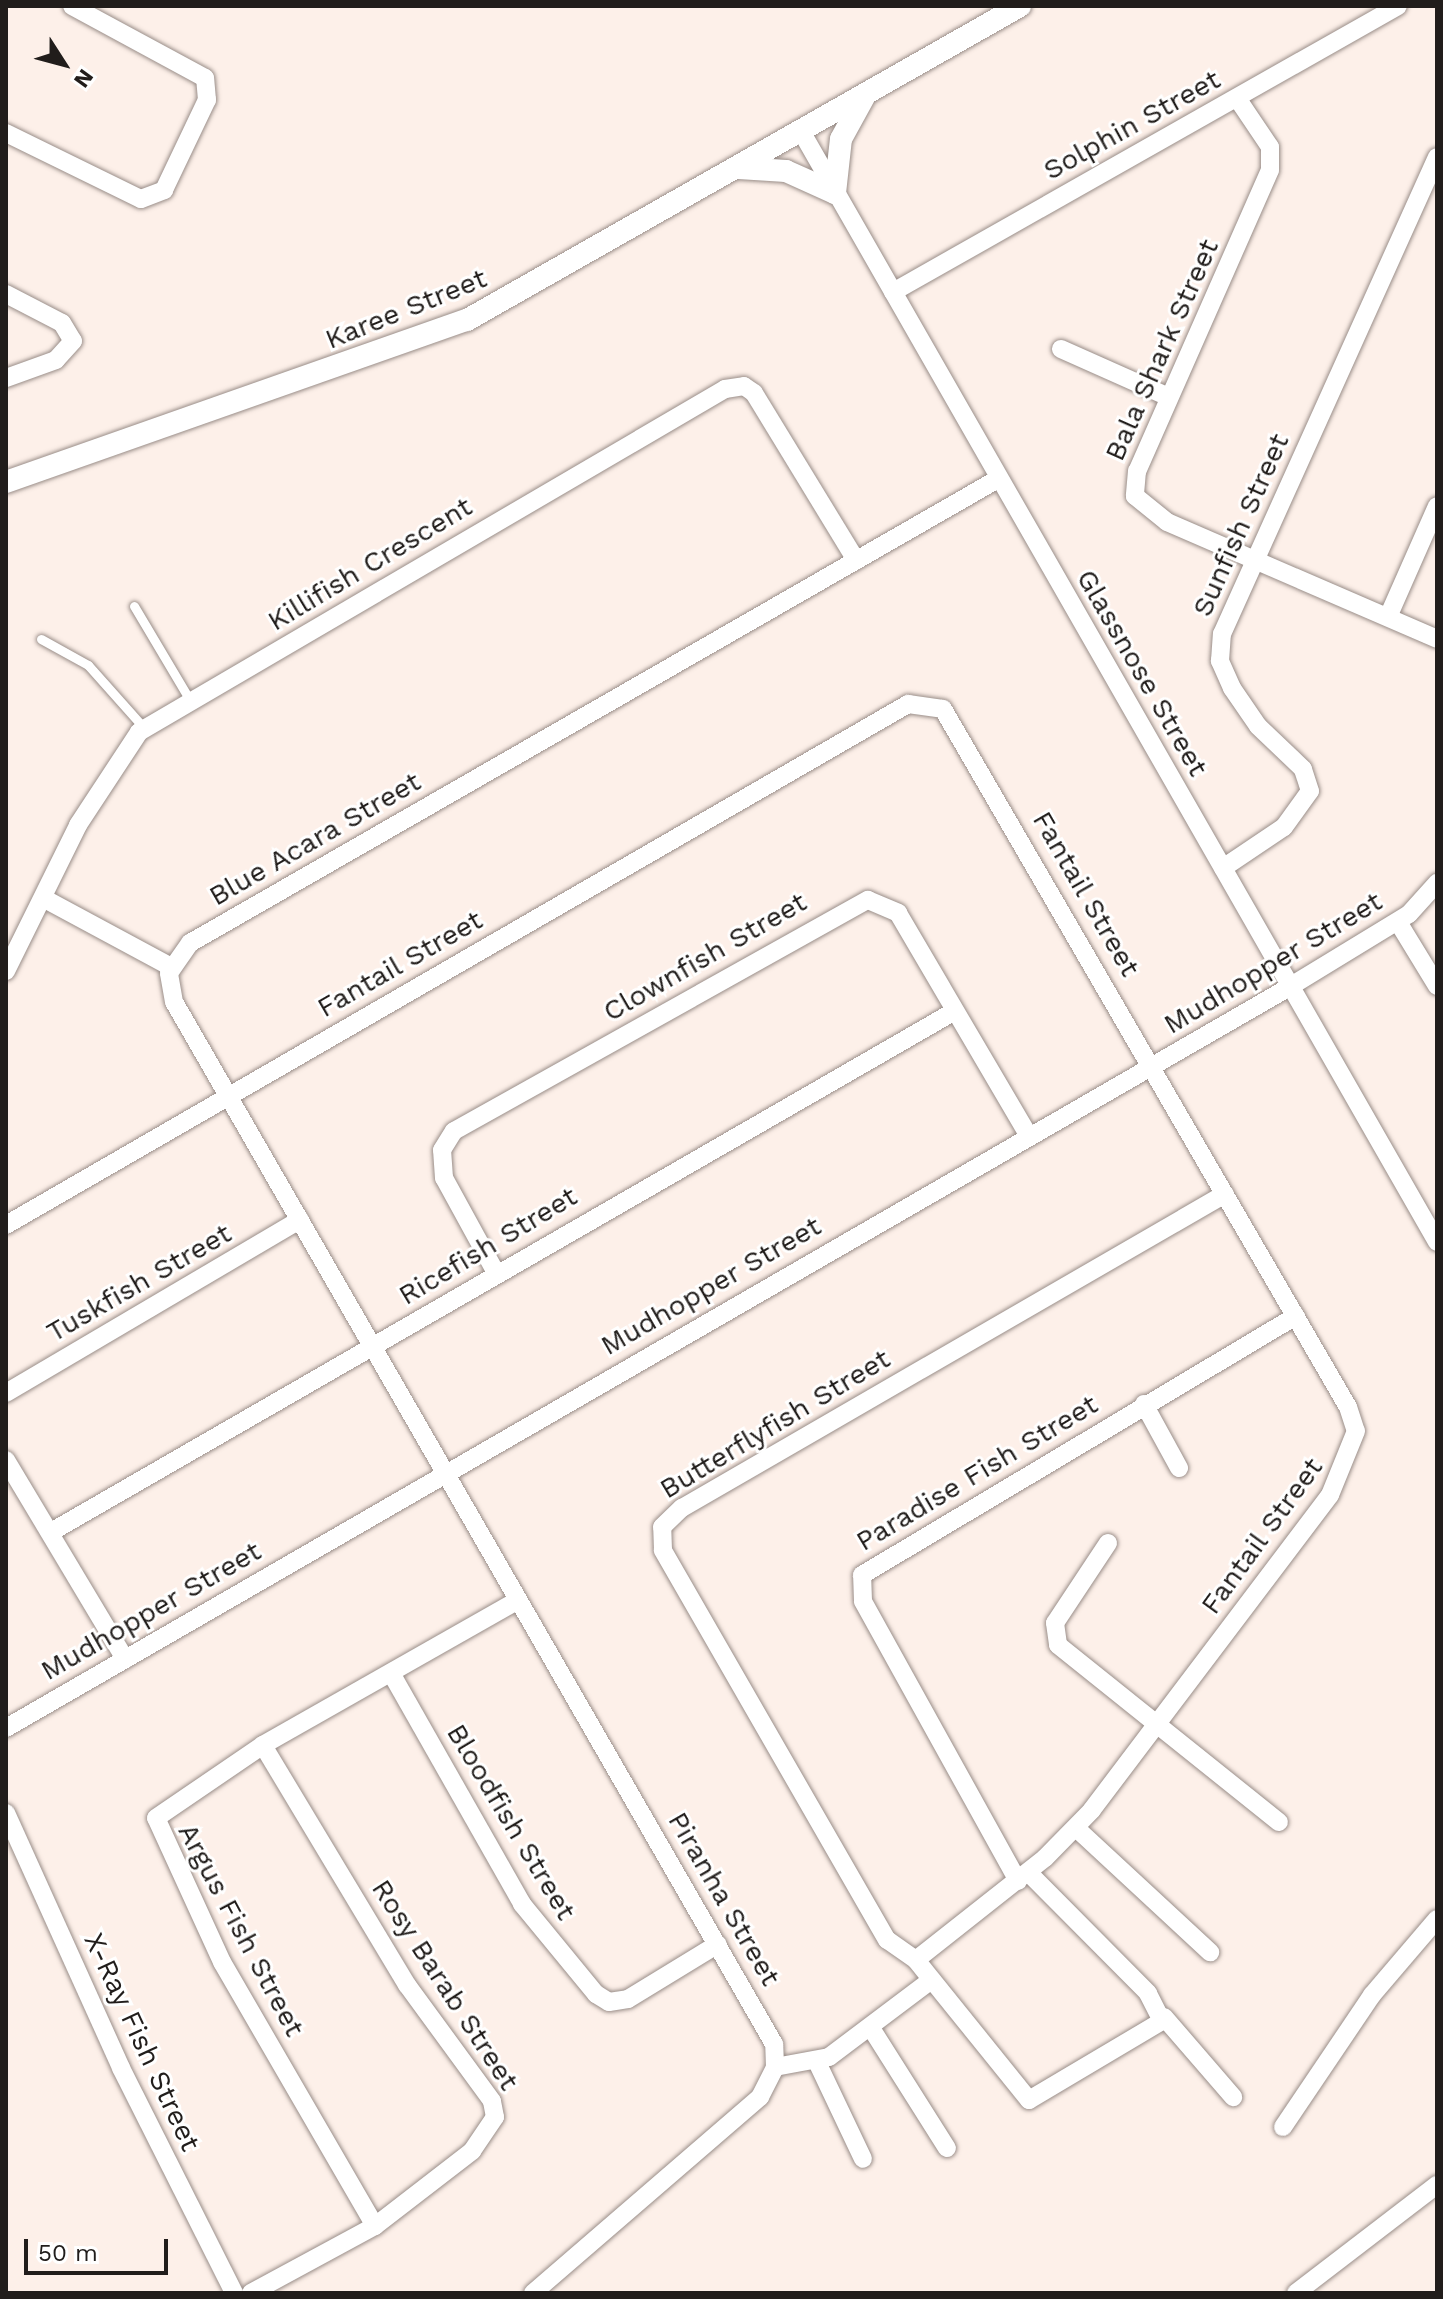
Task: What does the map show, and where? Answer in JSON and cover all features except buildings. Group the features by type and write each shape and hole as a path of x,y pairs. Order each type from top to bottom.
{"street":[{"path":"6,133 141,199 164,190 207,100 205,78 72,6"},
{"name":"Karee Street","path":"6,482 459,324 1020,6"},
{"name":"Solphin Street","path":"893,292 1398,6"},
{"path":"739,168 786,171 835,193 841,139 867,93"},
{"name":"Bala Shark Street","path":"1237,98 1270,147 1270,170 1137,471 1135,496 1150,513 1437,639"},
{"name":"Glassnose Street","path":"801,131 1437,1242"},
{"name":"Sunfish Street","path":"1223,868 1284,827 1310,791 1303,769 1258,726 1220,661 1222,634 1437,157"},
{"path":"6,294 62,323 73,341 56,360 6,378"},
{"path":"1061,349 1169,397"},
{"name":"Killifish Crescent","path":"43,898 78,825 145,729 733,386 759,400 856,560"},
{"name":"Blue Acara Street","path":"171,967 190,943 998,479"},
{"path":"1388,617 1437,506"},
{"name":"Fantail Street","path":"6,1225 919,701 939,706 954,721 1153,1066 1348,1407 1356,1431 1352,1455 1153,1728 1076,1828 1023,1876 910,1959"},
{"name":"Mudhopper Street","path":"6,1728 1028,1135 1291,986 1398,922 1437,883"},
{"path":"6,971 43,898 171,967 171,995 447,1473"},
{"name":"Clownfish Street","path":"495,1271 444,1178 440,1159 449,1137 850,906 883,902 898,913 1028,1135"},
{"path":"1398,922 1437,986"},
{"name":"Ricefish Street","path":"51,1532 373,1348 495,1271 955,1011"},
{"name":"Butterflyfish Street","path":"1164,2017 1029,2100 931,1980 910,1959 679,1580 663,1550 662,1527 682,1508 1225,1194"},
{"name":"Tuskfish Street","path":"6,1393 300,1220"},
{"name":"Paradise Fish Street","path":"1023,1876 870,1614 860,1583 867,1568 1296,1316"},
{"path":"1144,1404 1179,1468"},
{"path":"6,1460 125,1659"},
{"name":"Piranha Street","path":"447,1473 769,2031 775,2067"},
{"path":"1108,1543 1055,1623 1054,1638 1072,1663 1279,1822"},
{"name":"Argus Fish Street","path":"375,2226 222,1962 155,1828 160,1811 263,1745 518,1600"},
{"name":"Bloodfish Street","path":"391,1673 522,1904 596,1994 609,2002 628,1999 718,1944"},
{"name":"Rosy Barab Street","path":"251,2293 375,2226 472,2151 494,2125 495,2109 407,1985 263,1745"},
{"name":"X-Ray Fish Street","path":"6,1813 121,2068 234,2293"},
{"path":"1076,1828 1210,1952"},
{"path":"1023,1876 1164,2017 1233,2097"},
{"path":"1283,2127 1372,1995 1437,1919"},
{"path":"533,2293 760,2097 775,2067 817,2062 871,2028 931,1980"},
{"path":"871,2028 947,2148"},
{"path":"817,2062 863,2159"},
{"path":"1296,2293 1437,2185"}],"lane":[{"path":"134,606 191,702"},
{"path":"41,639 88,665 145,729"}]}
